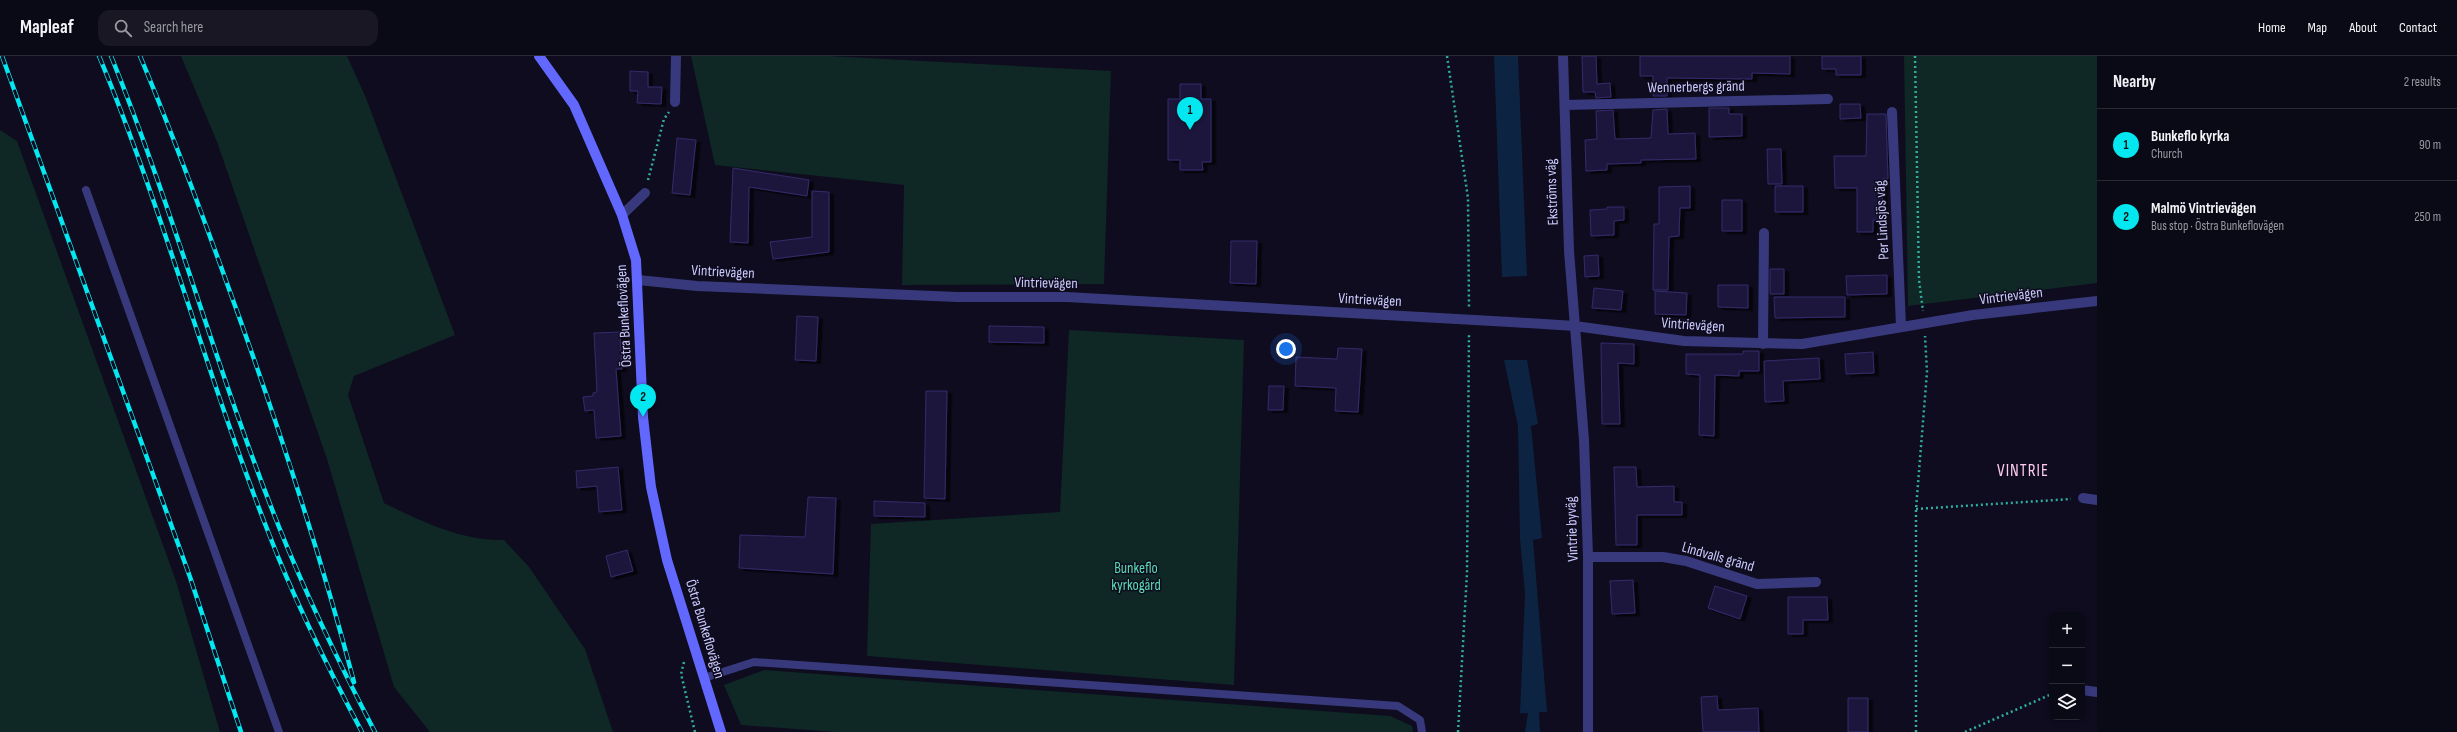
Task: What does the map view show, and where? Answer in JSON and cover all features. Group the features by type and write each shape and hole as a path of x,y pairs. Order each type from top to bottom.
{"street":[{"name":"Östra Bunkeflovägen","path":"538,56 564,88 574,105 622,215 636,260 643,416 651,487 667,560 721,732"},
{"path":"675,102 676,56"},
{"name":"Ekströms väg","path":"1563,56 1569,252 1575,326"},
{"name":"Wennerbergs gränd","path":"1565,105 1828,99"},
{"name":"Per Lindsjös väg","path":"1892,112 1901,326"},
{"path":"622,215 645,193"},
{"path":"1763,344 1764,234"},
{"name":"Vintrievägen","path":"638,280 697,286 957,297 1066,297 1575,326 1684,341 1763,344 1802,344 1901,326 2097,301"},
{"name":"Vintrie byväg","path":"1575,326 1584,440 1588,557 1588,732"},
{"path":"2083,498 2097,500"},
{"name":"Lindvalls gränd","path":"1588,557 1663,557 1686,561 1757,584 1816,582"},
{"path":"2085,690 2097,692"}],"lane":[{"path":"86,190 279,732"},
{"path":"704,678 754,662 1242,694 1398,706 1420,720 1422,732"}],"path":[{"path":"1447,56 1468,198 1469,320 1467,573 1458,732"},
{"path":"1915,56 1919,280 1925,323 1927,372 1916,509 1916,732"},
{"path":"645,193 664,119 675,102"},
{"path":"1916,509 2083,498"},
{"path":"695,732 681,674 686,658 696,654"},
{"path":"1965,732 2049,695"}],"green space":[{"path":"181,56 347,56 366,98 455,335 354,376 348,395 384,503 412,517 442,529 472,537 504,540 529,567 585,649 613,732 430,732 394,687 327,459 217,142"},
{"path":"691,56 828,56 1111,71 1104,284 902,285 904,185 715,165"},
{"path":"1904,56 2097,56 2097,283 1908,306"},
{"path":"0,130 17,141 176,581 220,732 0,732"},
{"name":"Bunkeflo kyrkogård","path":"1069,330 1244,340 1234,685 867,656 871,524 1060,512"},
{"path":"764,670 1390,716 1412,726 1413,732 835,732 741,725 724,685"}],"water":[{"path":"1494,56 1518,56 1527,276 1502,277"},
{"path":"1504,360 1527,360 1538,424 1531,426 1542,538 1533,540 1547,712 1539,712 1540,732 1525,732 1528,713 1520,713 1525,594 1520,539 1518,426"}],"building":[{"path":"1582,56 1596,56 1597,84 1610,83 1611,97 1596,98 1595,92 1583,92"},
{"path":"1640,56 1790,56 1790,74 1752,73 1752,79 1667,78 1667,96 1653,96 1653,76 1640,76"},
{"path":"1822,56 1861,56 1861,75 1836,75 1836,69 1822,69"},
{"path":"630,71 648,72 648,87 662,87 661,104 637,103 638,91 630,91"},
{"path":"1180,84 1201,84 1201,99 1211,99 1211,162 1202,162 1203,170 1180,170 1180,160 1168,160 1168,99 1180,99"},
{"path":"1840,104 1860,104 1861,118 1840,119"},
{"path":"1709,108 1729,108 1729,114 1742,114 1742,136 1709,137"},
{"path":"1667,109 1668,134 1695,133 1696,159 1641,160 1641,163 1607,164 1607,170 1586,171 1585,140 1597,139 1596,111 1613,110 1615,139 1651,138 1653,110"},
{"path":"1867,114 1886,114 1888,179 1883,179 1882,220 1873,220 1873,232 1857,232 1857,188 1835,188 1834,156 1866,156"},
{"path":"677,138 696,140 690,195 672,193"},
{"path":"1767,149 1781,149 1782,184 1768,184"},
{"path":"733,168 809,180 807,196 749,187 748,243 730,242"},
{"path":"1690,186 1690,208 1680,208 1679,236 1669,237 1668,290 1653,290 1654,224 1659,224 1659,187"},
{"path":"1775,186 1803,186 1803,212 1775,212"},
{"path":"812,191 829,192 829,252 773,259 770,242 812,237"},
{"path":"1722,200 1742,200 1742,231 1722,231"},
{"path":"1607,207 1624,207 1624,220 1614,221 1614,235 1591,236 1590,210 1607,209"},
{"path":"1231,241 1257,241 1256,284 1230,283"},
{"path":"1598,255 1599,276 1585,277 1584,256"},
{"path":"1770,269 1784,269 1784,294 1770,294"},
{"path":"1887,275 1887,294 1847,295 1846,276"},
{"path":"1718,285 1748,285 1748,308 1718,307"},
{"path":"1594,288 1623,291 1621,310 1592,308"},
{"path":"1655,291 1687,293 1686,315 1655,314"},
{"path":"1774,297 1845,297 1845,317 1775,318"},
{"path":"797,316 818,317 816,361 795,360"},
{"path":"989,326 1044,327 1044,343 989,342"},
{"path":"620,332 622,369 616,369 621,436 596,438 594,410 585,411 583,397 593,396 593,393 597,392 594,333"},
{"path":"1601,343 1634,344 1634,364 1618,363 1620,424 1602,424"},
{"path":"1338,348 1362,349 1358,412 1335,411 1336,388 1295,386 1296,357 1337,359"},
{"path":"1743,351 1759,351 1759,371 1739,371 1739,376 1715,375 1714,436 1699,435 1700,375 1686,374 1686,354 1743,354"},
{"path":"1873,352 1874,373 1846,374 1845,354"},
{"path":"1819,358 1820,379 1783,381 1784,401 1765,402 1764,361"},
{"path":"1269,386 1284,386 1283,410 1268,410"},
{"path":"926,391 947,391 945,499 924,498"},
{"path":"618,467 622,510 599,512 597,486 577,488 576,471"},
{"path":"1614,467 1636,467 1637,487 1674,486 1674,502 1682,502 1682,515 1637,515 1637,545 1616,545"},
{"path":"808,497 836,498 833,574 739,568 740,535 805,537"},
{"path":"874,501 925,503 925,517 874,516"},
{"path":"627,550 633,571 611,577 606,556"},
{"path":"1633,580 1635,613 1612,614 1610,581"},
{"path":"1715,586 1747,596 1740,619 1708,608"},
{"path":"1788,597 1827,597 1828,620 1803,620 1803,634 1788,634"},
{"path":"1717,696 1718,710 1758,708 1759,732 1703,732 1701,697"},
{"path":"1848,698 1868,698 1868,732 1848,732"}],"railway":[{"path":"2,56 190,577 241,732"},
{"path":"99,56 144,174 225,415 269,534 312,634 362,732"},
{"path":"111,56 134,114 235,410 279,527 324,631 375,732"},
{"path":"140,56 197,201 263,386 296,484 341,632 354,682"}],"place":[{"name":"Bunkeflo kyrka","path":"1190,130"},
{"name":"Malmö Vintrievägen","path":"643,417"}],"district":[{"name":"VINTRIE","path":"2023,471"}]}
